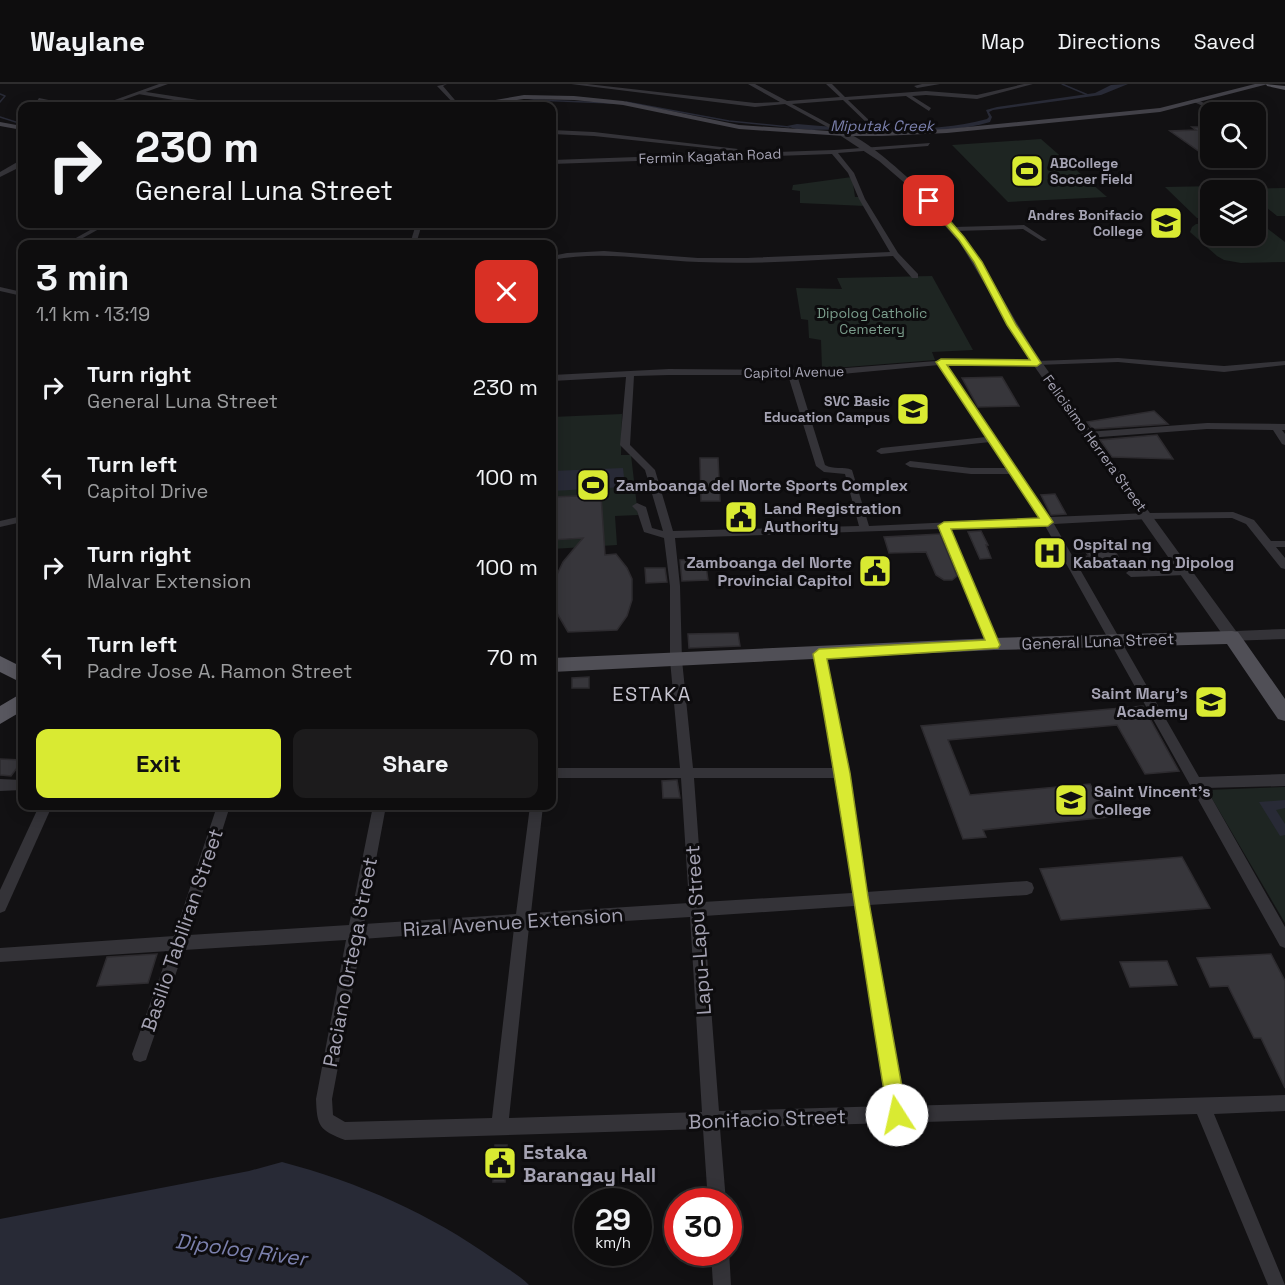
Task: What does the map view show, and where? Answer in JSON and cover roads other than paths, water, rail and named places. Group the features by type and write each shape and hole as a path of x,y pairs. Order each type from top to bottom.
{"highway":[{"path":"0,663 18,674"},
{"path":"0,716 18,704"}],"main road":[{"path":"491,102 524,97 583,99 617,102 739,127 843,134 882,134 947,131 1150,111 1263,84"},
{"path":"1270,84 1285,88"},
{"path":"0,124 18,127"},
{"name":"General Luna Street","path":"556,665 1113,640 1232,637"},
{"name":"Felicisimo Herrera Street","path":"1232,637 1285,714"}],"street":[{"path":"113,102 165,84"},
{"path":"431,84 442,85 455,102"},
{"path":"574,84 750,105 926,93 976,97 1030,84"},
{"name":"Felicisimo Herrera Street","path":"752,84 867,149 914,186 954,229 978,262 1012,325 1037,363 1232,637"},
{"path":"829,84 871,125"},
{"path":"916,85 937,84"},
{"path":"916,85 926,93"},
{"path":"883,90 890,96"},
{"path":"140,93 198,102"},
{"path":"908,95 930,109"},
{"path":"39,100 49,102"},
{"path":"1196,101 1200,103"},
{"path":"556,132 594,134 774,154"},
{"path":"882,134 893,146"},
{"name":"Fermin Kagatan Road","path":"556,162 834,152 928,144"},
{"path":"834,152 851,173 862,199 895,254 915,276"},
{"path":"0,175 18,165"},
{"path":"954,229 1024,226 1044,240"},
{"path":"76,240 98,228"},
{"path":"556,257 616,255 769,261 895,254"},
{"path":"0,289 18,293"},
{"name":"Capitol Avenue","path":"556,378 678,372 792,374 941,362 1037,363 1118,360 1224,369 1285,363"},
{"path":"941,362 1048,522 1285,941"},
{"path":"792,374 821,466 828,471 845,470 849,472 865,529"},
{"name":"Lapu-Lapu Street","path":"630,375 625,445 644,461 650,470 669,535 675,586 676,660 687,772 716,1188"},
{"path":"1088,435 1198,426 1280,427 1285,441"},
{"path":"881,451 993,439"},
{"path":"910,464 964,471 1014,471"},
{"path":"637,506 642,509 648,530 657,534 669,535 1048,522 1148,516 1233,516 1245,518 1285,565"},
{"path":"0,524 18,520"},
{"path":"944,526 994,645"},
{"path":"1268,544 1285,544"},
{"path":"1131,573 1186,571"},
{"name":"General Luna Street","path":"1232,637 1285,634"},
{"path":"819,654 843,773 860,897 897,1115"},
{"path":"556,773 843,773"},
{"path":"1194,783 1285,780"},
{"path":"0,785 18,785"},
{"path":"0,906 43,810"},
{"name":"Basilio Tabiliran Street","path":"140,1054 179,944 222,810"},
{"name":"Paciano Ortega Street","path":"325,1119 324,1099 378,810"},
{"path":"499,1127 536,810"},
{"name":"Rizal Avenue Extension","path":"0,955 357,933 860,897 1027,888"},
{"name":"Bonifacio Street","path":"325,1119 334,1127 345,1131 1285,1102"},
{"path":"1202,1105 1278,1285"},
{"path":"721,1266 723,1285"}],"water":[{"path":"1128,84 1101,95 993,110 989,112 992,117 990,122 952,129 891,132 803,130 787,126 797,124 892,129 940,127 987,119 989,117 986,110 997,107 1095,93 1111,85"},
{"path":"623,468 625,487 556,491 556,471"},
{"path":"1285,800 1285,808 1276,810 1285,824 1285,835 1280,836 1259,802"},
{"name":"Dipolog River","path":"282,1162 338,1179 420,1214 471,1243 529,1285 0,1285 0,1219 249,1171"}],"waterway":[{"path":"1062,84 1088,95"},
{"name":"Miputak Creek","path":"0,94 5,96 0,102"},
{"name":"Miputak Creek","path":"519,102 534,100 612,103"},
{"name":"Miputak Creek","path":"626,102 729,121 789,127"},
{"name":"Miputak Creek","path":"0,117 18,123"}],"place":[{"name":"ABCollege Soccer Field","path":"1027,171"},
{"name":"Andres Bonifacio College","path":"1166,223"},
{"name":"SVC Basic Education Campus","path":"913,409"},
{"name":"Zamboanga del Norte Sports Complex","path":"593,485"},
{"name":"Land Registration Authority","path":"741,517"},
{"name":"Ospital ng Kabataan ng Dipolog","path":"1050,553"},
{"name":"Zamboanga del Norte Provincial Capitol","path":"875,571"},
{"name":"Saint Mary's Academy","path":"1211,702"},
{"name":"Saint Vincent's College","path":"1071,800"},
{"name":"Estaka Barangay Hall","path":"500,1163"}],"district":[{"name":"ESTAKA","path":"652,694"}],"park label":[{"name":"Dipolog Catholic Cemetery","path":"872,322"}]}
